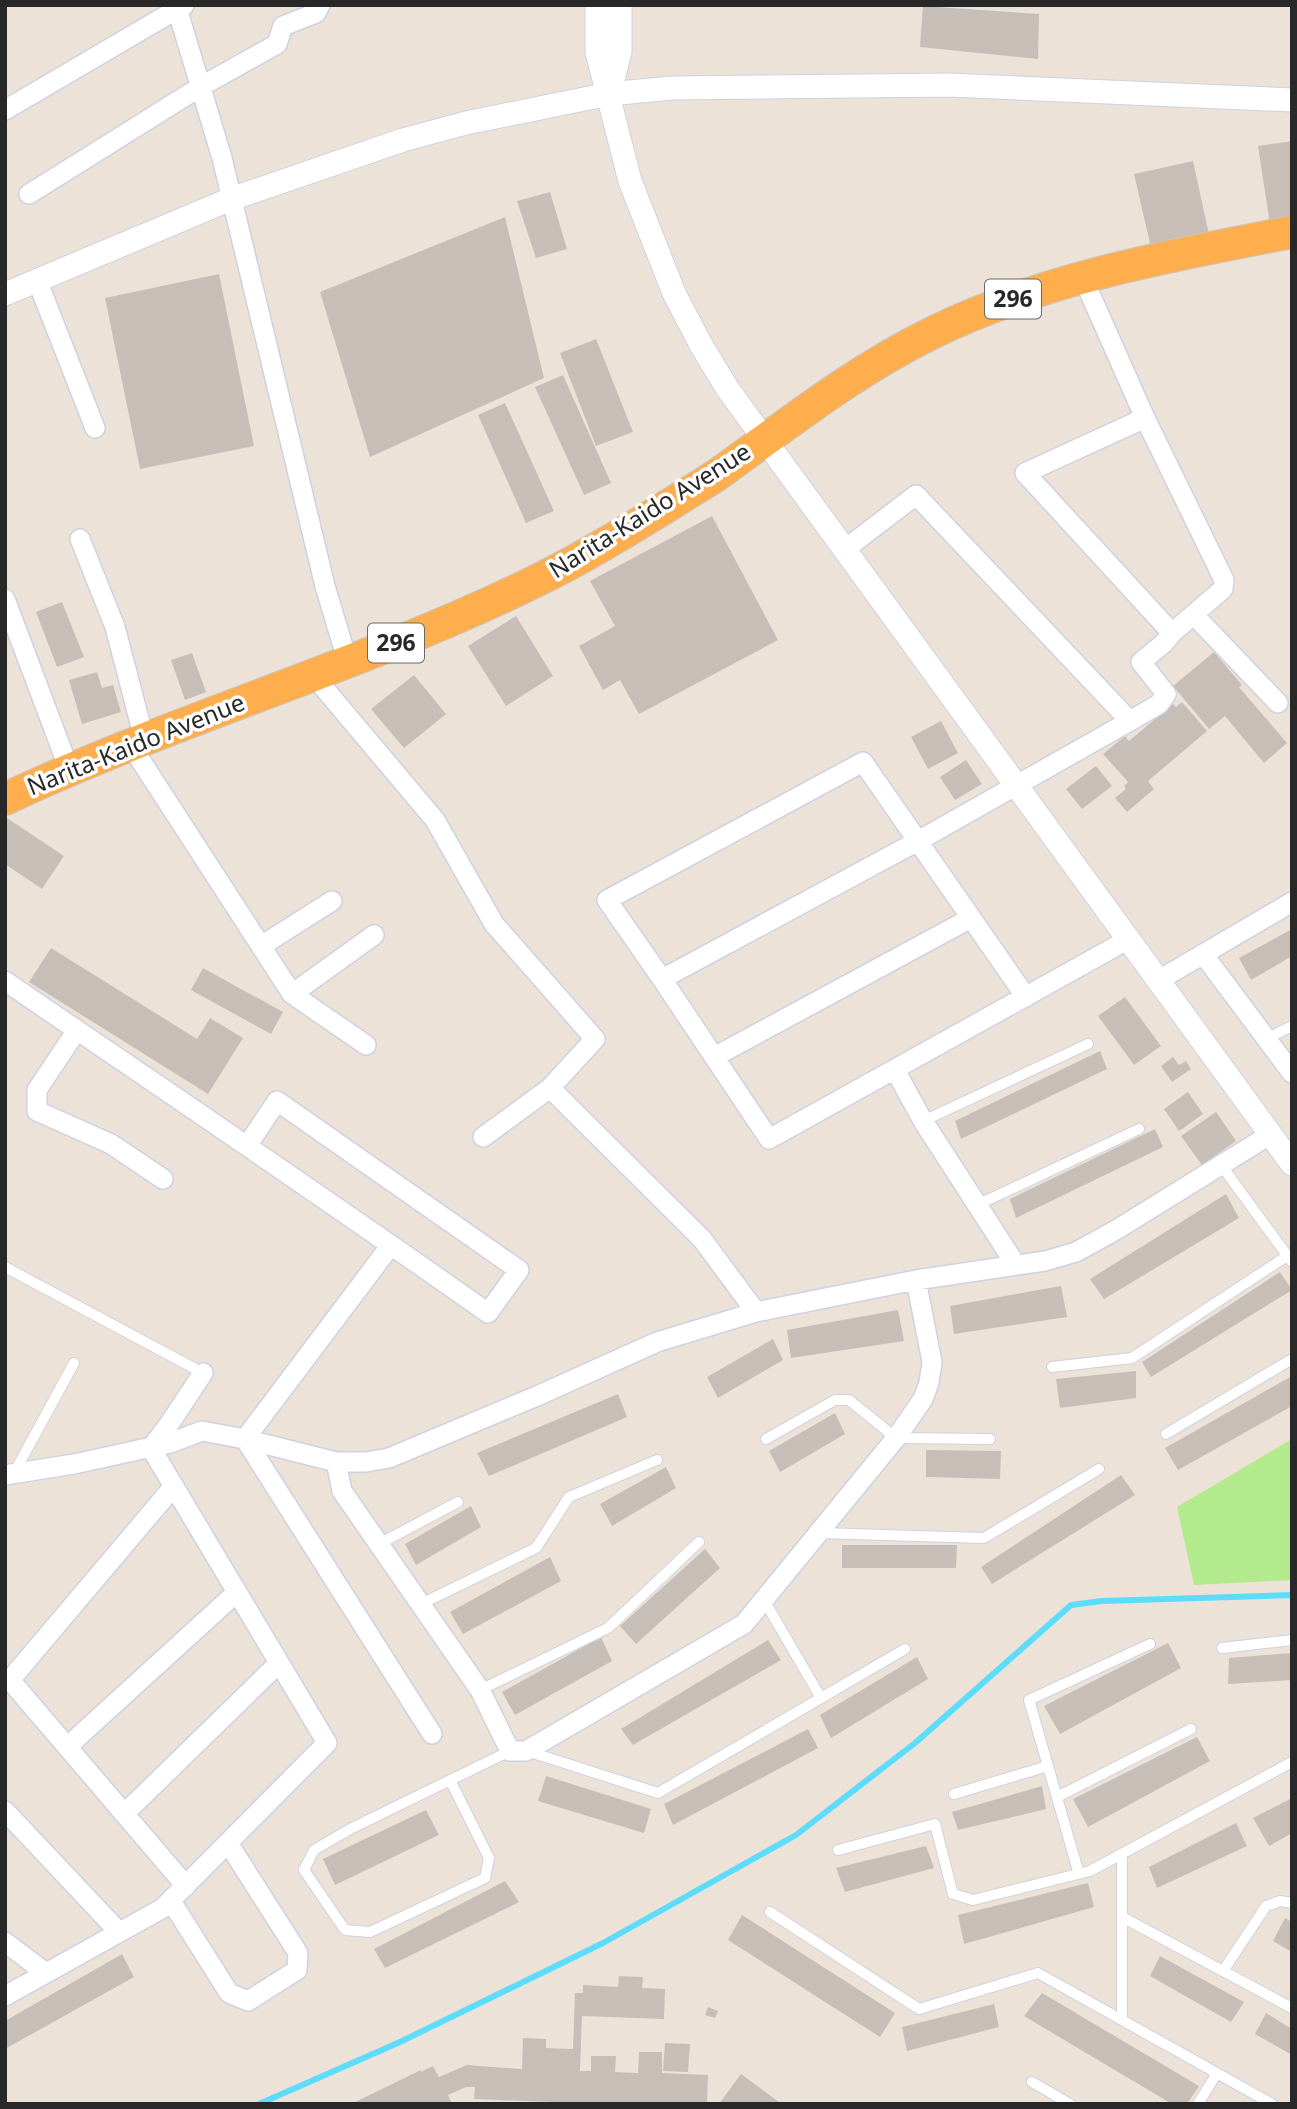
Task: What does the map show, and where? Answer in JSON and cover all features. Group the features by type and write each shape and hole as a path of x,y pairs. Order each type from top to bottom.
{"highway":[{"name":"Narita-Kaido Avenue","path":"5,799 137,741 348,663 456,618 550,573 621,535 726,469 764,439 874,364 929,334 981,311 1030,292 1083,278 1186,253 1292,232"}],"street":[{"path":"29,194 201,87 277,44 284,26 316,13 320,5"},
{"path":"597,5 597,52 630,181 674,293 701,345 727,388 1292,1164"},
{"path":"609,94 620,52 620,5"},
{"path":"5,110 179,7 222,158 325,586 348,663"},
{"path":"5,294 231,199 403,140 466,123 609,94 672,88 950,85 1292,100"},
{"path":"662,979 918,841 1159,704 1166,694 1142,662 1223,589 1224,580 1145,418 1083,278"},
{"path":"37,280 95,429"},
{"path":"1145,418 1025,473 1172,633"},
{"path":"844,550 916,495 1130,721"},
{"path":"80,539 115,627 137,741 292,994 366,1045"},
{"path":"5,599 69,769"},
{"path":"1194,615 1278,704"},
{"path":"313,675 435,820 494,924 595,1039 550,1088 482,1137"},
{"path":"1026,998 863,762 607,900 769,1139 1026,998 1129,939"},
{"path":"261,946 332,901"},
{"path":"1159,980 1292,902"},
{"path":"714,1057 971,918"},
{"path":"292,994 374,935"},
{"path":"1203,954 1292,1073"},
{"path":"5,981 488,1313 519,1270 277,1101 247,1146"},
{"path":"77,1030 37,1090 37,1111 111,1144 163,1179"},
{"path":"895,1070 923,1121 1016,1265"},
{"path":"550,1088 702,1239 756,1312"},
{"path":"10,1475 151,1448 202,1431 336,1462 366,1462 389,1458 657,1342 756,1312 916,1280 1045,1261 1076,1252 1271,1135"},
{"path":"245,1439 391,1245"},
{"path":"336,1462 342,1491 480,1690 518,1751 744,1624 896,1438 923,1399 932,1362 916,1280"},
{"path":"151,1448 203,1373"},
{"path":"245,1439 432,1734"},
{"path":"5,1996 163,1908 327,1744 151,1448"},
{"path":"174,1486 10,1680 186,1886"},
{"path":"67,1747 237,1592"},
{"path":"124,1814 279,1663"},
{"path":"5,1811 119,1932"},
{"path":"171,1901 229,1993 248,2001 296,1970 298,1953 229,1843"},
{"path":"5,1942 46,1973"}],"lane":[{"path":"1266,1039 1292,1026"},
{"path":"923,1121 1088,1044"},
{"path":"977,1205 1139,1129"},
{"path":"1052,1367 1132,1358 1290,1259 1221,1165"},
{"path":"5,1267 203,1373"},
{"path":"1166,1433 1292,1359"},
{"path":"10,1475 74,1363"},
{"path":"766,1439 835,1400 849,1400 896,1438 990,1439"},
{"path":"421,1604 536,1548 569,1497 657,1460"},
{"path":"818,1533 984,1538 1099,1469"},
{"path":"379,1544 458,1503"},
{"path":"480,1690 608,1628 699,1542"},
{"path":"764,1600 821,1698"},
{"path":"1222,1647 1292,1640"},
{"path":"1079,1874 1030,1700 1150,1644"},
{"path":"450,1780 489,1858 485,1878 370,1931 345,1930 304,1870 314,1850 352,1828 450,1780 518,1751 658,1793 905,1649"},
{"path":"1058,1797 1191,1729"},
{"path":"838,1850 935,1824 953,1894 973,1900 1090,1871 1292,1762"},
{"path":"954,1794 1048,1766"},
{"path":"1122,1855 1122,2020"},
{"path":"1223,1971 1266,1906 1280,1901 1292,1903"},
{"path":"770,1912 919,2009 1038,1973 1272,2104"},
{"path":"1122,1917 1292,2008"},
{"path":"1198,2104 1217,2073"},
{"path":"1032,2082 1070,2104"}],"green space":[{"path":"1292,1439 1292,1580 1194,1585 1177,1507"}],"building":[{"path":"923,6 1039,14 1038,59 920,47"},
{"path":"1292,141 1292,220 1270,224 1258,146"},
{"path":"1193,161 1210,239 1152,252 1134,174"},
{"path":"550,192 567,249 536,258 517,201"},
{"path":"505,217 544,378 370,457 320,292"},
{"path":"219,274 254,446 140,469 105,298"},
{"path":"596,339 633,432 596,446 560,353"},
{"path":"563,375 611,483 584,495 535,387"},
{"path":"505,403 554,511 526,523 478,415"},
{"path":"712,516 778,640 639,714 620,680 603,690 579,646 615,626 590,581"},
{"path":"62,602 84,657 57,667 36,612"},
{"path":"516,616 553,676 506,706 468,646"},
{"path":"1214,652 1242,685 1239,687 1287,743 1264,763 1225,716 1209,729 1173,686"},
{"path":"192,653 206,692 185,700 171,660"},
{"path":"97,672 102,688 113,685 121,712 82,724 69,680"},
{"path":"414,675 446,714 404,748 371,709"},
{"path":"1182,702 1207,731 1148,781 1154,789 1127,812 1115,798 1126,789 1124,786 1128,782 1103,754 1125,736 1129,741 1173,704 1176,707"},
{"path":"941,721 958,753 928,769 911,737"},
{"path":"966,760 982,784 955,800 940,777"},
{"path":"1096,766 1112,786 1082,809 1066,789"},
{"path":"7,818 64,856 42,889 5,864"},
{"path":"1292,929 1292,956 1251,980 1239,958"},
{"path":"51,948 197,1039 210,1018 243,1038 208,1094 29,982"},
{"path":"203,968 283,1012 271,1034 191,990"},
{"path":"1125,997 1161,1046 1134,1065 1098,1016"},
{"path":"1100,1051 1107,1069 961,1139 955,1121"},
{"path":"1173,1057 1179,1065 1186,1061 1191,1069 1172,1082 1161,1066"},
{"path":"1188,1092 1203,1114 1179,1131 1164,1109"},
{"path":"1216,1112 1236,1141 1202,1165 1181,1136"},
{"path":"1155,1129 1163,1147 1016,1218 1010,1199"},
{"path":"1226,1194 1239,1218 1104,1299 1090,1279"},
{"path":"1280,1272 1292,1290 1151,1377 1142,1362"},
{"path":"1061,1286 1067,1317 954,1334 950,1306"},
{"path":"898,1310 904,1341 791,1358 787,1330"},
{"path":"773,1339 783,1360 718,1398 707,1377"},
{"path":"1136,1371 1136,1398 1060,1408 1056,1379"},
{"path":"1292,1376 1292,1406 1178,1470 1165,1448"},
{"path":"618,1394 627,1417 489,1476 477,1453"},
{"path":"835,1413 845,1434 780,1472 769,1451"},
{"path":"926,1450 1001,1451 1000,1479 926,1477"},
{"path":"666,1467 676,1488 612,1526 600,1504"},
{"path":"1121,1475 1135,1495 992,1584 981,1567"},
{"path":"471,1506 481,1527 416,1565 405,1544"},
{"path":"842,1545 957,1545 956,1568 842,1568"},
{"path":"705,1549 720,1568 636,1644 620,1626"},
{"path":"550,1557 561,1581 463,1634 450,1612"},
{"path":"601,1637 612,1661 515,1715 502,1692"},
{"path":"768,1640 781,1660 633,1745 621,1729"},
{"path":"1168,1643 1181,1668 1060,1734 1044,1706"},
{"path":"1292,1653 1292,1680 1228,1684 1229,1658"},
{"path":"917,1657 928,1679 831,1738 820,1715"},
{"path":"808,1729 818,1748 673,1825 664,1804"},
{"path":"1197,1737 1210,1761 1088,1827 1073,1799"},
{"path":"546,1776 651,1809 644,1833 538,1801"},
{"path":"1042,1786 1046,1809 958,1830 952,1812"},
{"path":"1292,1798 1292,1833 1269,1846 1253,1818"},
{"path":"426,1810 439,1835 335,1885 323,1859"},
{"path":"1236,1823 1247,1846 1157,1888 1149,1867"},
{"path":"926,1846 934,1868 845,1892 836,1868"},
{"path":"505,1881 519,1902 385,1968 374,1949"},
{"path":"1088,1883 1094,1907 964,1944 958,1915"},
{"path":"742,1915 895,2013 880,2037 728,1940"},
{"path":"1285,1918 1292,1922 1292,1952 1273,1941"},
{"path":"122,1954 134,1977 5,2049 5,2021"},
{"path":"1160,1956 1244,2002 1231,2022 1150,1976"},
{"path":"619,1976 643,1977 642,1988 665,1989 664,2019 582,2016 580,2071 591,2071 591,2056 616,2056 615,2072 638,2073 639,2052 662,2052 662,2073 708,2075 707,2104 601,2104 474,2099 475,2087 466,2087 448,2095 452,2104 351,2104 433,2066 439,2077 467,2065 522,2069 523,2038 546,2039 546,2048 573,2049 575,1993 583,1993 583,1985 618,1987"},
{"path":"1042,1993 1199,2086 1187,2104 1172,2104 1024,2016"},
{"path":"994,2004 999,2027 907,2051 902,2027"},
{"path":"708,2007 718,2011 715,2018 705,2015"},
{"path":"1266,2013 1292,2029 1292,2055 1255,2034"},
{"path":"665,2043 690,2044 688,2072 663,2071"},
{"path":"741,2074 779,2102 778,2104 719,2104"}],"waterway":[{"path":"259,2104 400,2042 603,1943 796,1835 915,1743 1071,1605 1102,1601 1292,1595"}]}
